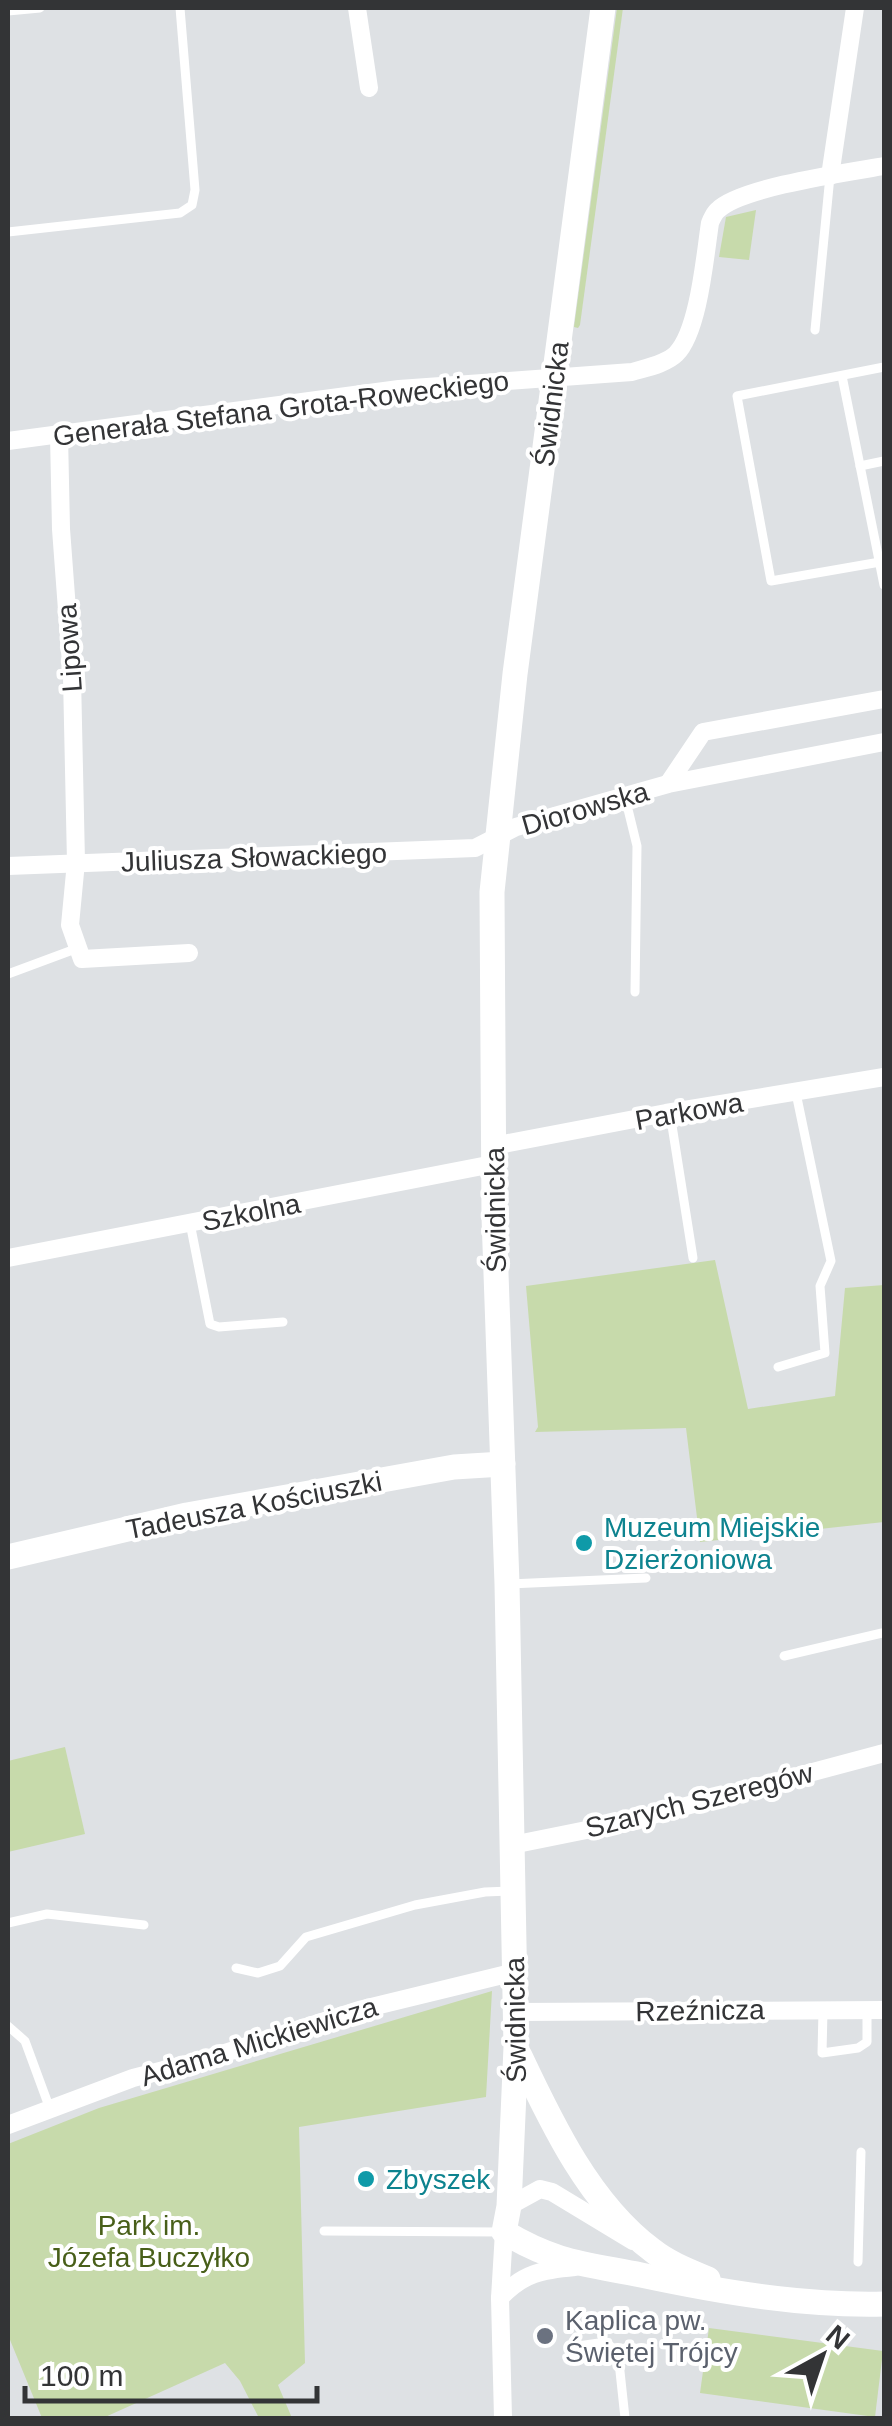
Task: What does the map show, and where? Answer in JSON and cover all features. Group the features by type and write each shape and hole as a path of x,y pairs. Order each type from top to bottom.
{"street":[{"path":"358,8 369,88"},
{"name":"Świdnicka","path":"504,2418 500,2298 504,2232 510,2206 516,2047 493,1155 492,892 603,8"},
{"path":"855,8 830,176 884,166"},
{"name":"Generała Stefana Grota-Roweckiego","path":"8,441 399,390 632,372 675,355 689,333 710,223 716,211 759,192 830,176"},
{"name":"Lipowa","path":"59,435 61,530 72,677 76,862 70,926 78,948"},
{"path":"708,775 692,760 689,748 703,732 884,699"},
{"path":"668,784 884,742"},
{"name":"Diorowska","path":"497,836 516,827 668,784 689,748"},
{"name":"Juliusza Słowackiego","path":"8,866 448,851 475,848 497,836"},
{"path":"78,948 82,958 189,954"},
{"name":"Parkowa","path":"493,1155 670,1113 884,1077"},
{"name":"Szkolna","path":"8,1258 190,1223 493,1155"},
{"name":"Tadeusza Kościuszki","path":"8,1558 187,1516 454,1466 503,1464"},
{"name":"Szarych Szeregów","path":"512,1845 626,1822 884,1753"},
{"name":"Adama Mickiewicza","path":"8,2125 133,2078 359,2010 515,1972"},
{"name":"Rzeźnicza","path":"515,2012 876,2010"},
{"path":"516,2047 573,2161 651,2250"},
{"path":"510,2206 540,2189 552,2192 610,2230 738,2292"},
{"path":"504,2232 534,2251 582,2266 833,2304 884,2304"},
{"path":"500,2298 525,2276 541,2270 582,2266"}],"lane":[{"path":"8,11 40,8"},
{"path":"8,232 180,213 192,205 195,190 180,8"},
{"path":"815,330 830,176"},
{"path":"880,562 771,581 738,396 884,367"},
{"path":"842,376 884,585"},
{"path":"860,466 884,461"},
{"path":"626,797 637,846 635,992"},
{"path":"8,974 78,948"},
{"path":"778,1366 825,1353 820,1286 832,1261 796,1093"},
{"path":"670,1113 693,1258"},
{"path":"190,1223 210,1324 219,1327 283,1322"},
{"path":"506,1584 646,1578"},
{"path":"784,1656 884,1635"},
{"path":"236,1968 258,1973 280,1966 306,1937 415,1905 513,1891"},
{"path":"8,1923 47,1914 144,1924"},
{"path":"824,2008 822,2053 858,2048 867,2042 876,2010"},
{"path":"8,2026 25,2041 50,2109"},
{"path":"858,2262 862,2152"},
{"path":"324,2231 504,2232"},
{"path":"571,2347 606,2342 618,2353 625,2418"}],"green space":[{"path":"617,8 623,8 578,328 574,327"},
{"path":"756,210 749,260 719,257 726,217"},
{"path":"715,1260 748,1409 835,1396 845,1288 884,1285 884,1522 700,1542 686,1428 535,1432 538,1427 526,1286"},
{"path":"65,1747 85,1834 8,1852 8,1761"},
{"name":"Park im. Józefa Buczyłko","path":"492,1991 486,2097 299,2127 305,2363 278,2385 292,2418 259,2418 240,2381 225,2363 103,2418 42,2418 8,2335 8,2144 99,2108"},
{"path":"709,2328 883,2351 875,2417 700,2393"}],"place":[{"name":"Muzeum Miejskie Dzierżoniowa","path":"584,1543"},
{"name":"Zbyszek","path":"366,2179"},
{"name":"Kaplica pw. Świętej Trójcy","path":"545,2336"}]}
